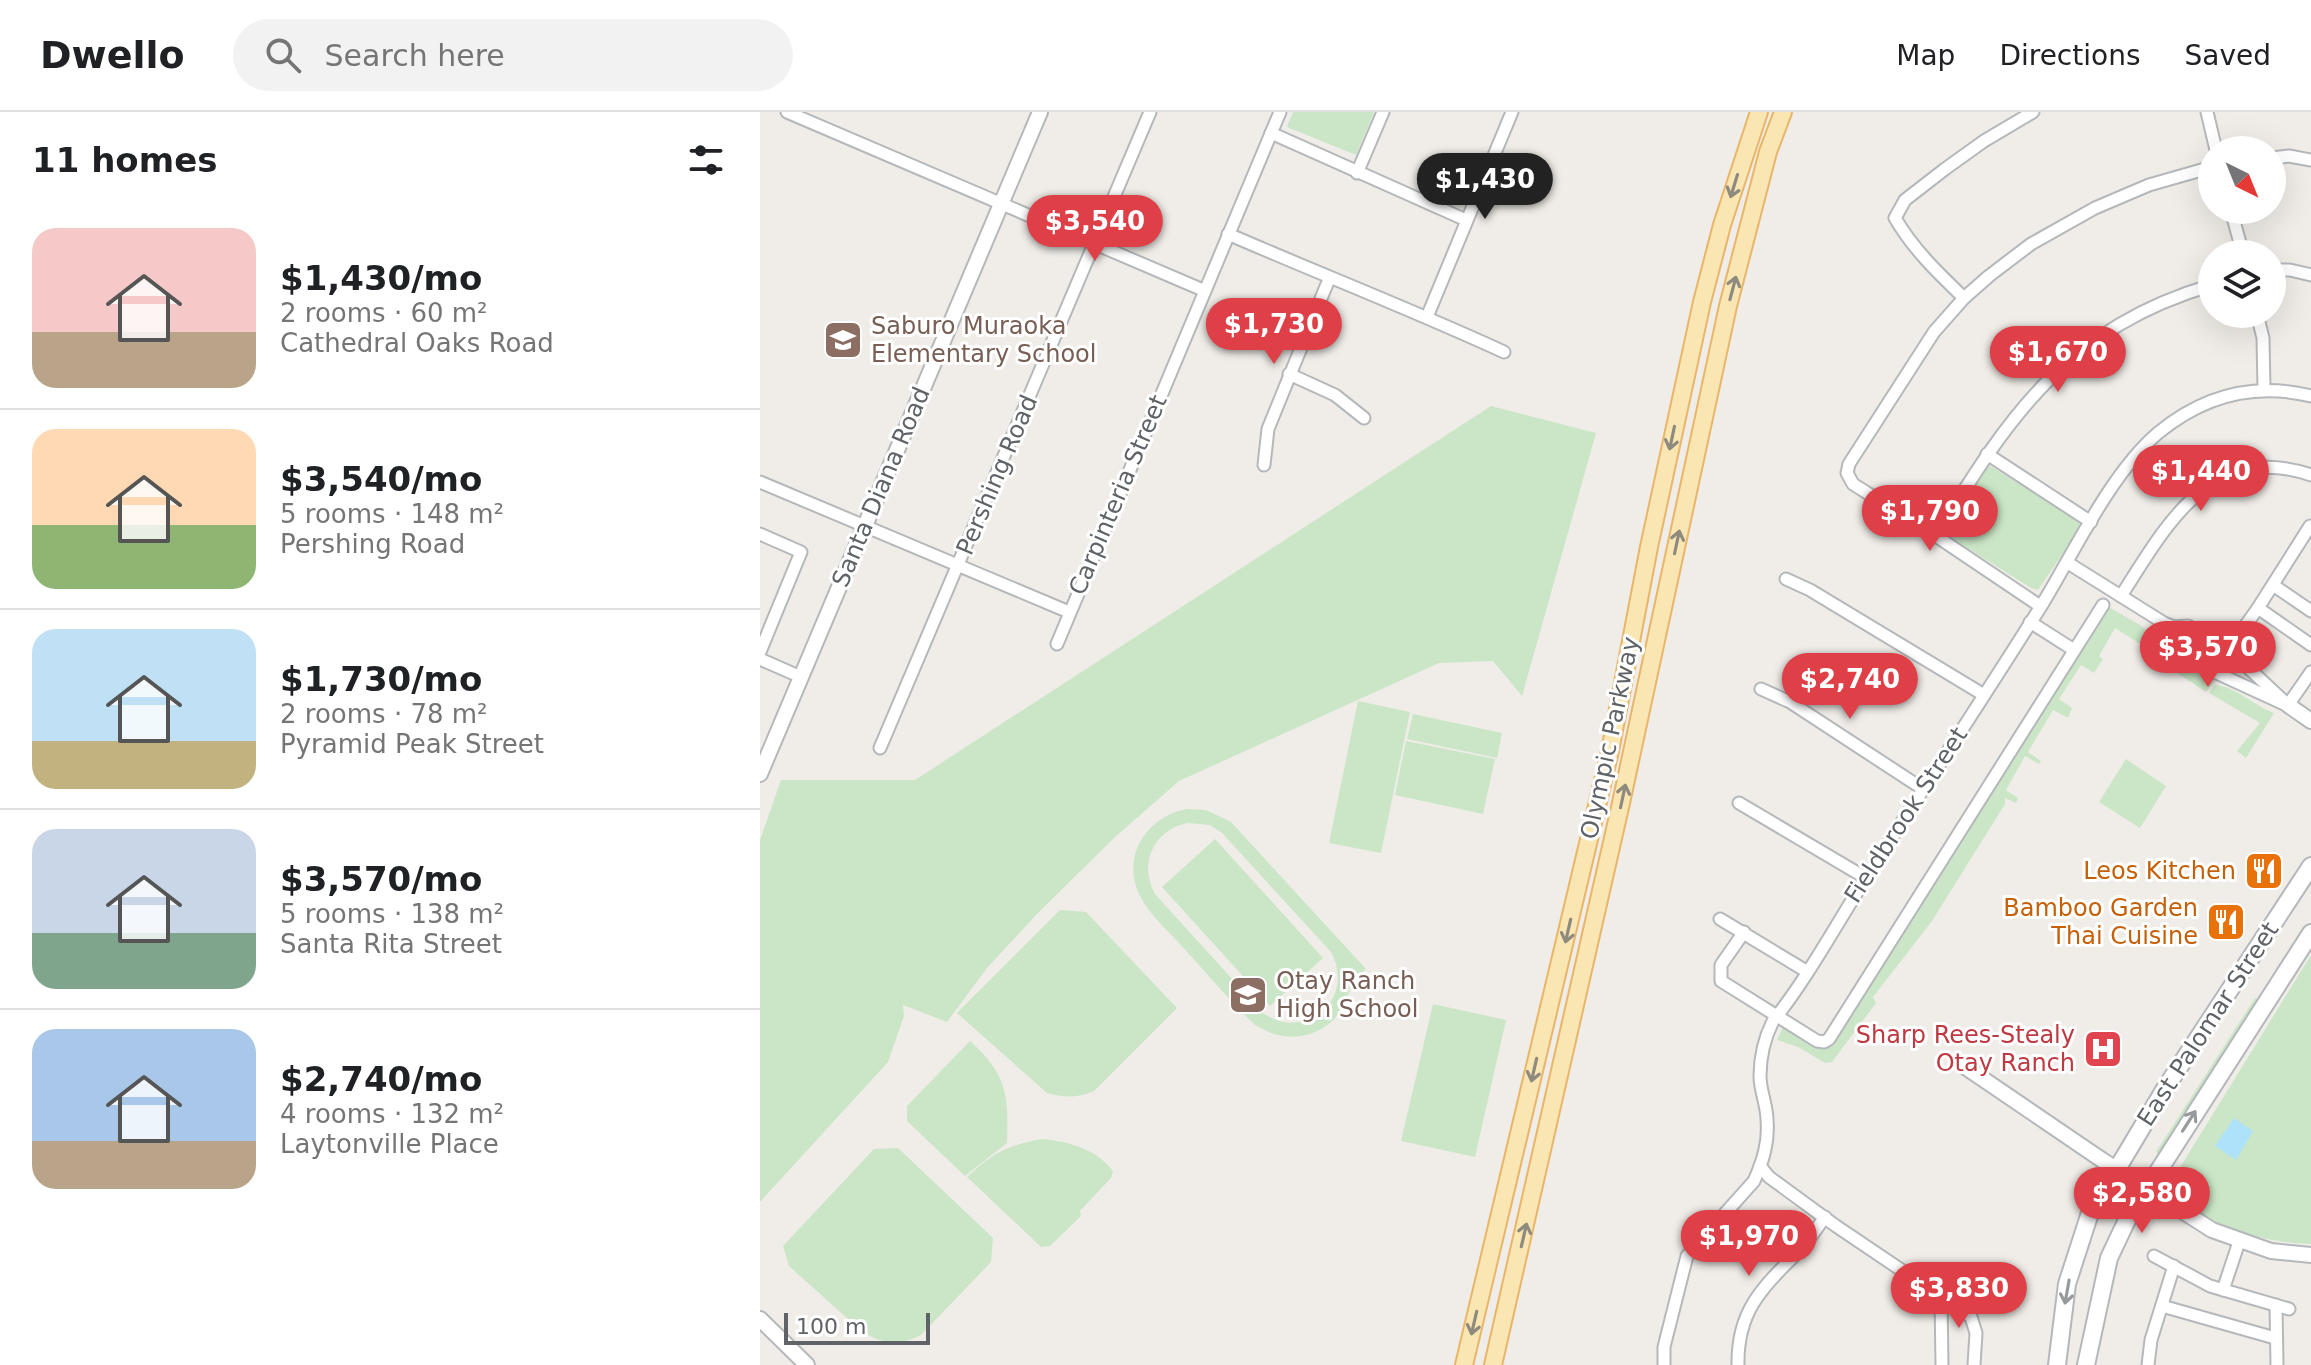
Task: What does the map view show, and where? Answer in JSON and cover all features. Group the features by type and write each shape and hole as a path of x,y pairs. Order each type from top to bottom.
{"main road":[{"name":"Olympic Parkway","path":"1464,1365 1610,751 1649,547 1702,302 1726,212 1759,112"},
{"name":"Olympic Parkway","path":"1493,1365 1578,998 1728,306 1768,152 1783,112"},
{"name":"East Palomar Street","path":"2057,1365 2067,1284 2089,1216 2116,1168 2311,866"},
{"name":"East Palomar Street","path":"2086,1365 2109,1258 2146,1187 2311,933"},
{"path":"1553,994 1578,998"}],"street":[{"path":"787,112 1203,290"},
{"name":"Santa Diana Road","path":"760,774 1040,112"},
{"name":"Pershing Road","path":"880,748 1150,112"},
{"name":"Carpinteria Street","path":"1057,644 1280,112"},
{"path":"1357,173 1383,112"},
{"path":"1427,317 1512,112"},
{"path":"1964,298 1908,240 1895,218 1905,200 1945,169 2033,112"},
{"path":"2207,112 2213,136"},
{"path":"1271,133 1466,220"},
{"path":"2286,156 2311,160"},
{"path":"2040,606 1853,484 1847,473 1855,452 1917,357 1964,298 2021,251 2081,214 2139,189 2198,171"},
{"path":"1228,234 1504,352"},
{"path":"2286,270 2311,275"},
{"path":"1264,465 1268,429 1329,279"},
{"path":"1936,536 1987,454 2029,399 2069,359 2137,314 2198,290"},
{"path":"2260,328 2264,389"},
{"path":"1289,374 1335,395 1364,418"},
{"name":"Fieldbrook Street","path":"1664,1365 1664,1347 1687,1256 1754,1181 1760,1166 1767,1142 1767,1118 1760,1076 1765,1036 2125,470 2156,435 2208,402 2264,389 2311,396"},
{"path":"1987,454 2091,522"},
{"path":"2121,596 2184,506 2209,484 2241,470 2264,467 2287,468 2311,475"},
{"name":"Carpinteria Street","path":"760,482 1069,612"},
{"path":"2238,636 2310,526"},
{"path":"760,534 801,552 760,652"},
{"path":"2068,563 2164,623 2174,627 2188,626 2224,648 2288,705 2311,721"},
{"path":"1786,579 1810,590 1984,695"},
{"path":"2273,585 2311,611"},
{"path":"1744,932 1721,965 1721,981 1817,1041 1829,1039 2103,605"},
{"path":"2258,608 2311,645"},
{"path":"2030,622 2074,650"},
{"path":"2164,623 2208,669 2265,698 2288,705"},
{"path":"760,659 801,677"},
{"path":"2288,705 2311,672"},
{"path":"1761,689 1790,702 1923,789"},
{"path":"1739,803 1866,878"},
{"path":"1720,919 1806,971"},
{"path":"1958,1062 2212,1230 2239,1242 2284,1254 2311,1255"},
{"path":"1760,1166 1769,1177 1971,1317 1976,1333 1974,1365"},
{"path":"1738,1365 1740,1332 1753,1301 1825,1217"},
{"path":"2223,1290 2239,1242"},
{"path":"2154,1256 2210,1286 2289,1309"},
{"path":"2148,1365 2151,1340 2174,1266"},
{"path":"1941,1296 1942,1365"},
{"path":"2276,1305 2277,1365"},
{"path":"2162,1306 2275,1338"},
{"path":"760,1319 807,1365"}],"green space":[{"path":"1293,112 1374,112 1356,155 1287,127"},
{"path":"1491,406 1596,433 1522,696 1493,661 1439,663 1179,781 1115,837 1036,915 987,968 947,1022 903,1005 904,1016 888,1062 760,1202 760,840 781,780 915,780"},
{"path":"1990,466 2078,520 2080,528 2038,590 1950,537 1946,530 1983,471"},
{"path":"2107,606 2140,625 2174,652 2167,661 2115,628 2099,656 2103,659 2094,673 2081,665 2059,699 2072,708 2068,718 2053,710 2028,752 2041,761 2039,764 2025,756 2006,790 2018,798 2016,803 2005,798 2005,804 1932,921 1873,997 1876,1003 1832,1062 1825,1063 1798,1047 1777,1040 1784,1025 1804,1040 1822,1046"},
{"path":"2176,654 2215,680 2206,692 2168,667"},
{"path":"2215,685 2230,689 2274,713 2246,758 2237,751 2260,723 2209,693"},
{"path":"1358,701 1410,712 1381,853 1329,843"},
{"path":"1413,714 1502,733 1497,758 1407,739"},
{"path":"1406,741 1495,759 1483,814 1395,795"},
{"path":"2126,759 2166,786 2140,828 2099,802"},
{"path":"1187,809 1206,810 1231,822 1366,969 1356,978 1352,975 1349,994 1331,1022 1304,1036 1271,1033 1254,1024 1148,909 1135,881 1133,867 1136,853 1149,829 1173,813","holes":["1188,823 1210,825 1222,833 1331,952 1337,969 1337,985 1323,1011 1310,1019 1296,1023 1280,1021 1263,1013 1155,894 1148,871 1152,850 1158,840 1166,832"]},
{"path":"1215,839 1323,958 1270,1006 1162,887"},
{"path":"1060,910 1086,912 1177,1008 1094,1091 1071,1096 1047,1093 957,1013"},
{"path":"2311,955 2311,1244 2280,1241 2220,1226 2188,1209 2179,1200 2171,1182"},
{"path":"2255,998 2261,1001 2161,1156 2156,1152"},
{"path":"1433,1004 1506,1020 1475,1157 1401,1141"},
{"path":"970,1041 991,1064 1003,1086 1007,1143 965,1176 907,1121 907,1106"},
{"path":"1042,1139 1090,1152 1113,1171 1111,1178 1080,1211 1081,1216 1050,1246 1041,1247 967,1177 1001,1151"},
{"path":"898,1148 993,1238 991,1262 921,1335 888,1342 873,1338 858,1328 789,1266 783,1246 874,1149"}],"water":[{"path":"2234,1118 2253,1131 2236,1160 2215,1146"}],"place":[{"name":"Saburo Muraoka Elementary School","path":"843,340"},
{"name":"Leos Kitchen","path":"2264,871"},
{"name":"Bamboo Garden Thai Cuisine","path":"2226,922"},
{"name":"Otay Ranch High School","path":"1248,995"},
{"name":"Sharp Rees-Stealy Otay Ranch","path":"2103,1049"}]}
